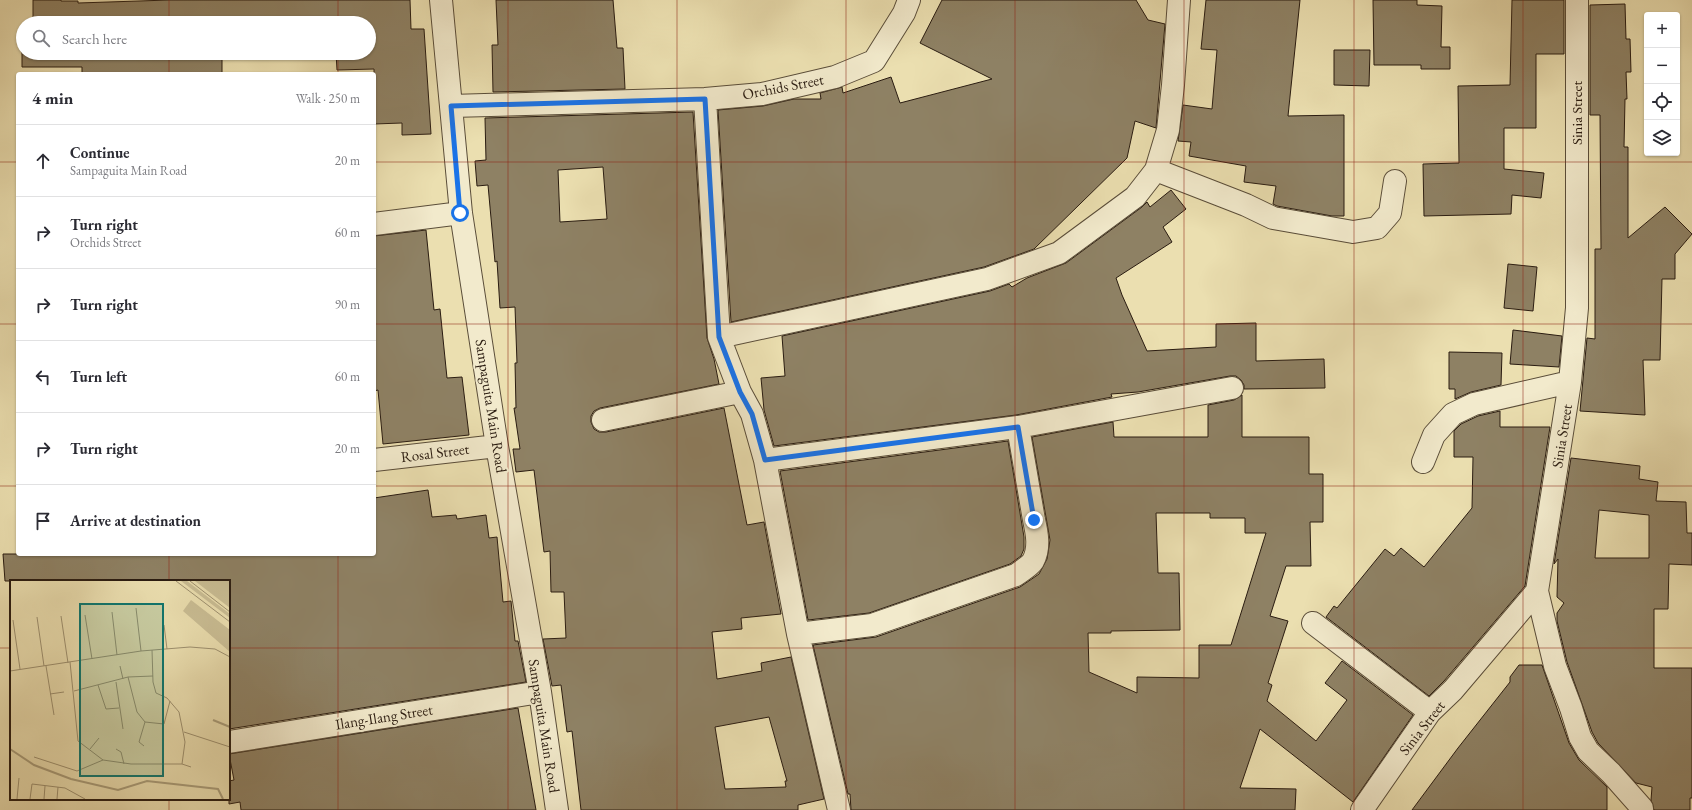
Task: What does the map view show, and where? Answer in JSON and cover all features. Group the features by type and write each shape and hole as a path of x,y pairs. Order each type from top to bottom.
{"street":[{"name":"Sampaguita Main Road","path":"441,0 460,213 497,446 540,692 557,810"},
{"name":"Orchids Street","path":"451,106 705,99 762,94 836,77 874,61 904,14 909,0"},
{"path":"719,337 987,279 1059,253 1135,197 1156,170 1168,130 1179,0"},
{"name":"Sinia Street","path":"1362,810 1430,712 1453,690 1537,591 1570,382 1577,308 1576,0"},
{"path":"705,99 719,337 740,392 752,414 765,460 798,634 839,810"},
{"path":"1156,170 1246,205 1273,218 1353,232 1376,228 1390,213 1395,181"},
{"path":"376,224 460,213"},
{"path":"1423,462 1434,434 1453,414 1474,404 1510,397 1570,382"},
{"path":"765,460 1018,427 1232,388"},
{"path":"603,420 740,392"},
{"path":"798,634 872,625 1016,575 1033,561 1038,545 1038,534 1034,520 1018,427"},
{"name":"Rosal Street","path":"376,460 497,446"},
{"path":"1537,591 1555,666 1580,737 1588,751 1611,773 1642,808 1642,810"},
{"path":"1313,623 1430,712"},
{"name":"Ilang-Ilang Street","path":"230,742 540,692"}],"building":[{"path":"33,0 78,1 78,3 169,0 410,0 411,29 424,29 431,134 402,135 402,123 376,124 376,72 374,72 374,69 337,70 336,60 376,60 376,16 33,16"},
{"path":"496,0 613,0 617,48 623,48 625,89 493,92 492,45 498,45"},
{"path":"942,0 1136,0 1148,20 1165,24 1156,128 1135,121 1127,158 1034,249 984,267 731,322 718,110 763,106 794,99 821,99 820,93 842,87 843,93 891,77 900,103 992,79 920,43"},
{"path":"1206,0 1300,0 1288,116 1344,115 1344,216 1332,216 1277,206 1273,204 1276,186 1244,182 1246,166 1189,156 1191,142 1178,141 1183,105 1212,109 1217,50 1201,49"},
{"path":"1373,0 1417,0 1417,5 1442,6 1441,47 1450,47 1450,69 1421,69 1421,65 1374,65"},
{"path":"1512,0 1564,0 1564,54 1536,54 1536,128 1504,128 1504,169 1544,173 1541,198 1512,195 1511,214 1424,216 1423,164 1459,163 1458,86 1510,85"},
{"path":"1625,4 1626,39 1630,39 1631,72 1626,72 1627,99 1625,99 1624,147 1628,147 1628,238 1665,207 1692,234 1675,254 1675,279 1662,279 1660,360 1643,360 1645,415 1580,411 1587,338 1595,339 1595,249 1601,249 1600,115 1590,115 1590,5"},
{"path":"1334,50 1370,50 1369,86 1334,85"},
{"path":"22,60 222,60 222,72 82,72 82,67 22,67"},
{"path":"693,112 707,338 714,359 719,384 600,408 594,411 591,416 591,422 594,429 599,432 606,432 724,408 747,525 764,522 781,614 741,618 742,629 712,632 717,679 762,671 761,663 791,657 824,799 798,805 798,810 581,810 572,731 567,732 561,685 552,686 543,639 566,638 564,592 551,592 550,551 544,552 534,470 516,472 513,449 520,449 514,408 516,408 515,363 517,363 515,307 500,308 497,261 495,262 488,185 477,186 475,161 486,160 485,118","holes":["603,167 607,219 560,222 558,170","769,717 787,781 785,781 786,787 725,789 715,727"]},
{"path":"1171,190 1186,209 1163,227 1172,242 1116,278 1147,351 1216,347 1216,324 1256,323 1256,361 1324,359 1325,388 1244,389 1244,385 1241,380 1236,376 1230,376 1138,392 1111,394 1112,397 1016,415 774,446 764,410 761,378 785,376 782,336 990,291 1009,284 1012,287 1027,278 1066,263 1147,202 1150,207"},
{"path":"426,230 434,310 440,309 447,378 462,377 469,435 383,444 378,390 376,390 376,236"},
{"path":"1508,264 1537,267 1533,311 1504,308"},
{"path":"1513,330 1562,336 1559,367 1510,364"},
{"path":"1449,352 1502,353 1501,385 1471,392 1455,399 1455,389 1449,389"},
{"path":"1242,395 1242,437 1309,437 1309,474 1323,474 1323,522 1310,522 1311,566 1286,566 1270,616 1288,621 1268,683 1272,685 1267,701 1316,741 1347,700 1325,683 1342,661 1413,715 1353,802 1260,729 1240,788 1296,789 1295,810 851,810 850,794 848,794 813,645 876,637 1020,587 1039,574 1047,559 1050,540 1032,437 1113,422 1114,437 1208,437 1208,405 1234,400","holes":["1156,513 1210,513 1210,518 1245,518 1245,533 1266,533 1231,645 1199,645 1199,678 1137,677 1137,693 1089,672 1088,633 1111,633 1111,631 1180,630 1179,573 1158,573"]},
{"path":"1500,411 1500,427 1550,427 1525,586 1444,681 1429,696 1326,617 1334,606 1337,608 1385,549 1394,556 1401,548 1424,567 1472,508 1473,457 1454,457 1454,431 1461,424 1478,416"},
{"path":"1008,441 1024,537 1024,549 1021,556 1010,564 869,613 808,620 780,471"},
{"path":"1571,458 1640,466 1639,479 1658,482 1656,501 1686,502 1687,533 1692,533 1692,565 1669,564 1668,609 1654,609 1654,668 1692,668 1692,798 1690,798 1690,810 1654,810 1651,800 1652,787 1636,783 1598,743 1592,732 1567,662 1557,621 1557,613 1564,603 1557,597 1558,559 1554,564","holes":["1599,510 1649,515 1649,558 1595,558"]},
{"path":"428,490 432,517 456,515 457,519 486,515 489,538 497,537 503,602 511,601 515,641 518,641 526,682 230,729 230,580 5,581 3,554 16,554 16,556 376,556 376,498"},
{"path":"1519,665 1542,665 1569,743 1579,760 1607,787 1607,810 1412,810 1510,682 1510,677"},
{"path":"518,708 536,810 241,810 240,802 229,804 230,781 234,780 230,754"}],"route":[{"path":"460,213 451,106 705,99 719,337 740,392 752,414 765,460 1018,427 1034,520"}]}
